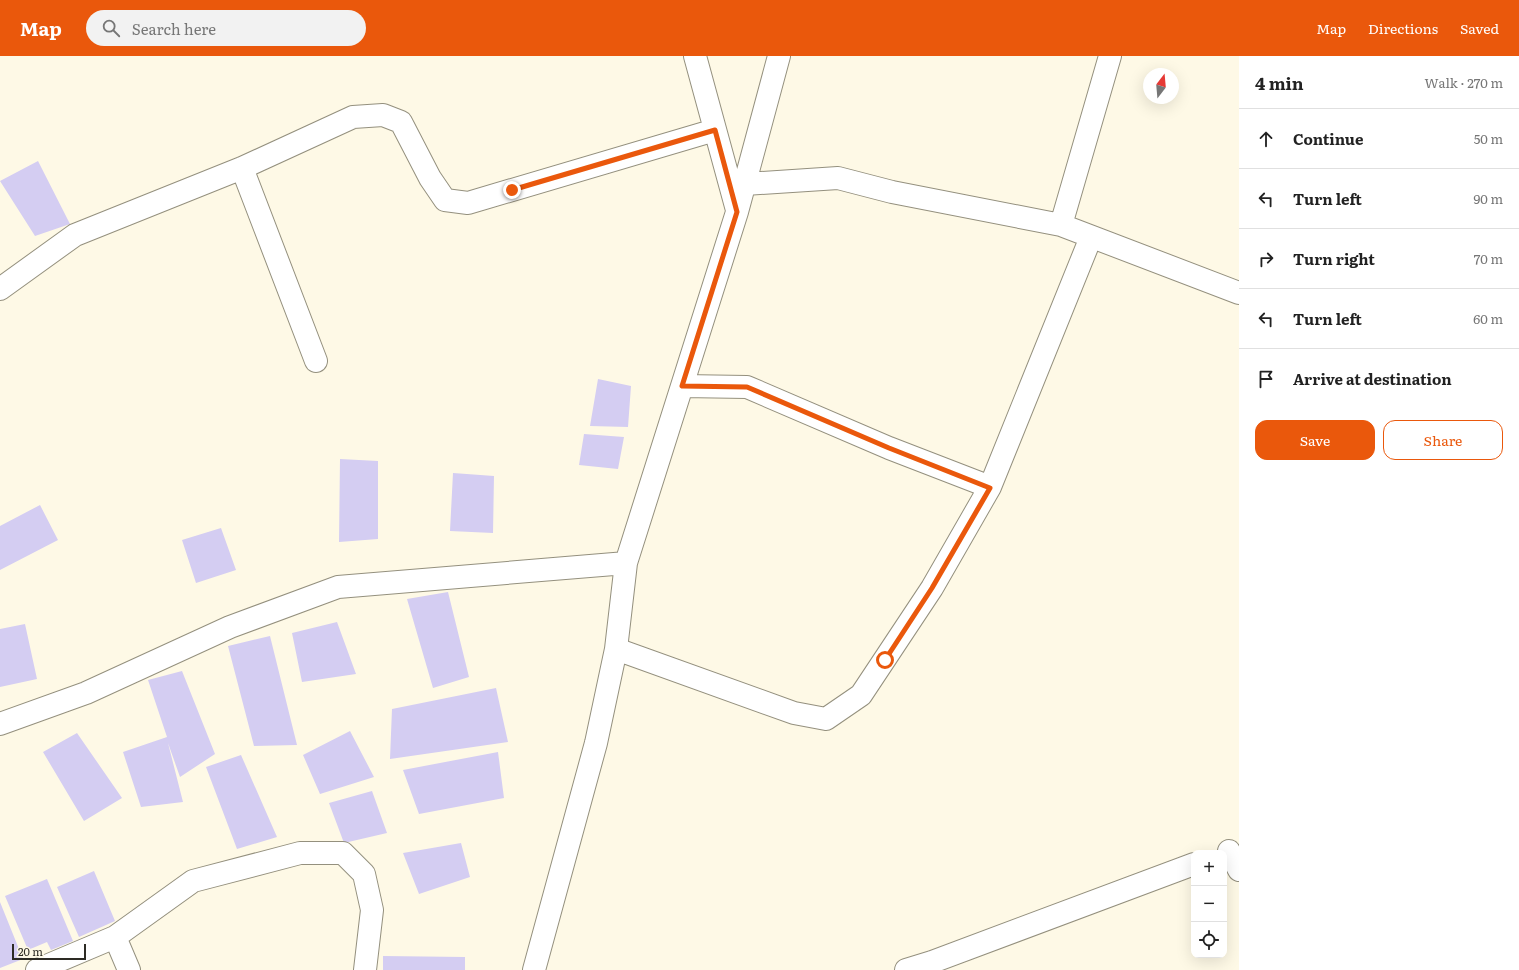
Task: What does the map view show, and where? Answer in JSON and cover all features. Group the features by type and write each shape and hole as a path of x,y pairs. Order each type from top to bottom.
{"street":[{"path":"695,56 737,212"},
{"path":"534,970 596,743 616,649 626,563 737,212 779,56"},
{"path":"1061,225 1110,56"},
{"path":"0,289 75,235 242,168 353,117 382,115 400,122 430,178 445,200 468,203 715,130"},
{"path":"242,168 316,361"},
{"path":"745,184 838,178 892,192 1061,225 1239,293"},
{"path":"616,649 794,713 826,719 861,695 932,588 990,488 1091,237"},
{"path":"682,386 747,387 889,448 990,488"},
{"path":"0,724 86,693 230,627 338,587 626,563"},
{"path":"1231,850 1239,870"},
{"path":"37,970 115,937 193,881 300,852 343,853 364,874 372,910 365,970"},
{"path":"906,970 932,962 1191,865"},
{"path":"115,937 129,970"}],"building":[{"path":"38,161 70,224 35,236 0,181"},
{"path":"598,379 631,386 628,427 590,426"},
{"path":"584,434 624,437 618,469 579,465"},
{"path":"340,459 378,461 378,539 339,542"},
{"path":"453,473 494,476 493,533 450,531"},
{"path":"40,505 58,540 0,570 0,526"},
{"path":"221,528 236,570 196,583 182,540"},
{"path":"448,592 469,677 433,688 407,599"},
{"path":"337,622 356,674 302,682 292,633"},
{"path":"25,624 37,679 0,687 0,629"},
{"path":"270,636 297,745 254,746 228,646"},
{"path":"182,671 215,754 180,777 168,743 183,802 141,807 123,752 167,737 148,680"},
{"path":"496,688 508,742 390,759 392,709"},
{"path":"350,731 374,777 320,794 303,755"},
{"path":"77,733 122,798 84,821 43,752"},
{"path":"498,752 504,798 419,814 403,770"},
{"path":"241,755 277,837 237,849 206,767"},
{"path":"372,791 387,833 344,843 329,803"},
{"path":"461,843 470,877 419,894 403,853"},
{"path":"94,871 115,921 79,937 57,887"},
{"path":"47,879 73,941 51,950 47,942 28,950 5,896"},
{"path":"0,902 23,959 0,968"},
{"path":"383,956 465,957 465,970 383,970"}],"route":[{"path":"512,190 715,130 737,212 682,386 747,387 889,448 990,488 932,588 885,660"}]}
